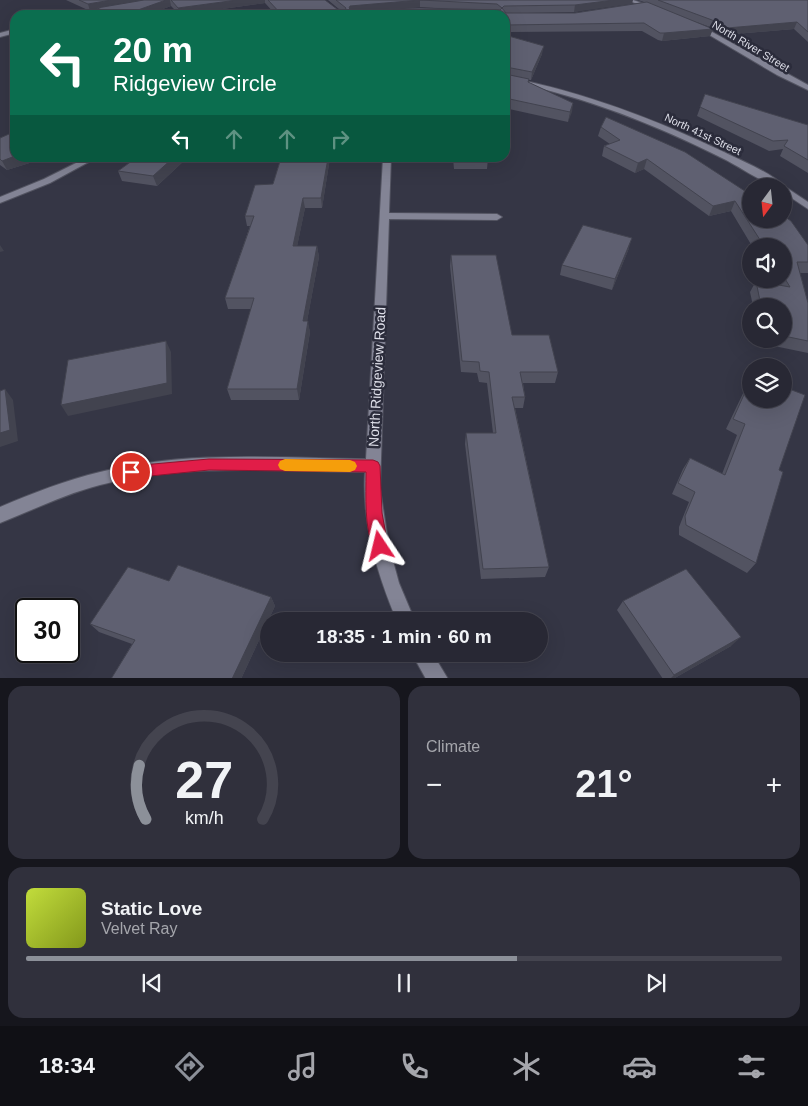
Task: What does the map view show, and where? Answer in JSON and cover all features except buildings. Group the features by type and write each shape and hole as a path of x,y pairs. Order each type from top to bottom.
{"street":[{"path":"628,0 665,12"},
{"path":"632,9 647,6"},
{"path":"108,10 118,8"},
{"name":"North River Street","path":"690,23 718,36 780,75 808,88"},
{"name":"North 41st Street","path":"510,81 561,90 616,108 693,141 765,178"},
{"path":"0,200 47,181 84,162"},
{"name":"North Ridgeview Road","path":"387,162 373,466 374,513 390,584 402,612"},
{"path":"792,195 808,206"},
{"path":"385,216 496,216"},
{"path":"0,515 85,482 146,469 217,464 373,466"},
{"path":"427,662 438,678"}],"slow traffic":[{"path":"285,465 350,466"}],"route":[{"path":"131,472 209,464 373,466 374,513 380,546"}]}
